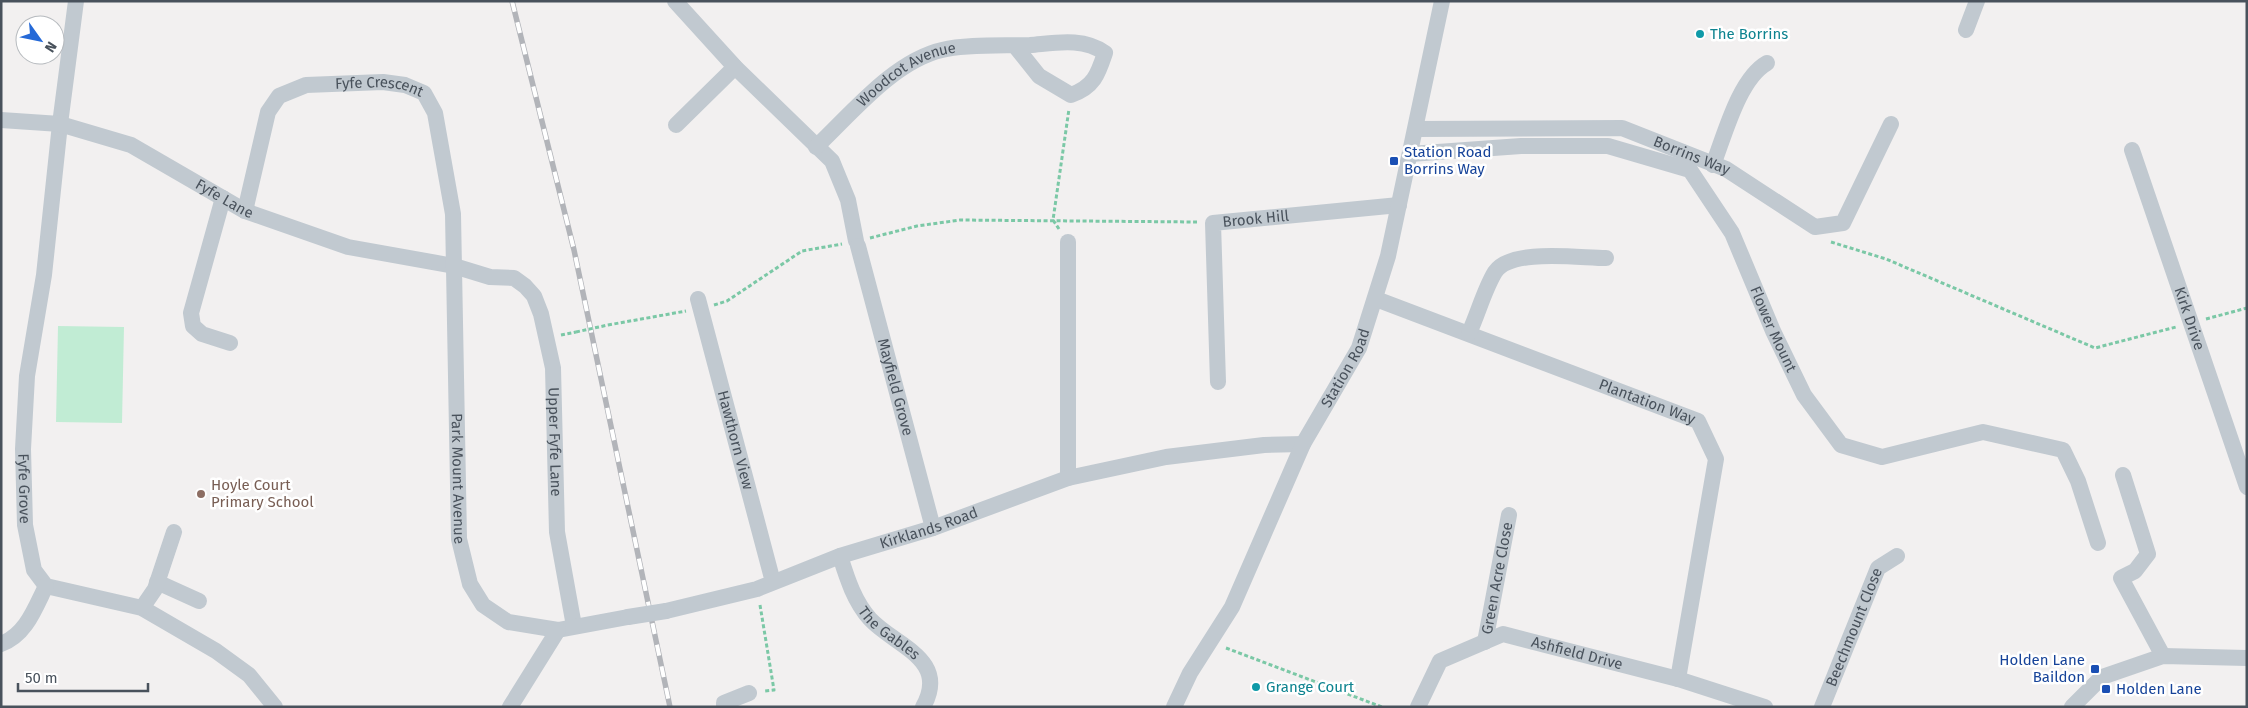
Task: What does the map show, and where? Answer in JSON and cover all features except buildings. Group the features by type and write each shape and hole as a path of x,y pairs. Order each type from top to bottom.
{"street":[{"name":"Fyfe Grove","path":"46,586 34,570 25,525 23,449 27,376 44,275 60,124 76,1"},
{"path":"675,1 735,67 832,161 848,200 857,244"},
{"name":"Station Road","path":"1174,707 1190,673 1232,607 1304,444 1359,348 1376,299 1399,205 1442,1"},
{"path":"1966,30 1977,1"},
{"name":"Woodcot Avenue","path":"816,146 898,70 917,58 943,50 1077,42 1109,47 1098,74 1085,90 1071,95"},
{"path":"1015,46 1039,76 1071,95"},
{"path":"1713,164 1740,96 1756,69 1767,63"},
{"path":"676,125 735,67"},
{"name":"Fyfe Crescent","path":"246,211 268,112 279,96 306,85 383,82 405,85 424,94 435,113 453,214 454,266"},
{"name":"Fyfe Lane","path":"1,120 60,124 131,146 246,211 348,247 454,266 490,277 503,278"},
{"name":"Borrins Way","path":"1416,129 1622,128 1726,169 1815,227 1843,223 1891,124"},
{"name":"Flower Mount","path":"1410,154 1521,146 1608,146 1690,170 1732,233 1773,331 1804,395 1841,445 1882,457 1983,432 2063,450 2078,481 2098,543"},
{"name":"Kirk Drive","path":"2132,150 2247,487"},
{"path":"223,198 191,314 193,326 202,334 230,343"},
{"name":"Brook Hill","path":"1218,382 1214,222 1399,205"},
{"path":"1068,242 1068,478"},
{"name":"Mayfield Grove","path":"857,244 933,528"},
{"path":"1469,333 1496,271 1510,260 1530,257 1606,258"},
{"name":"Park Mount Avenue","path":"454,266 459,539 470,584 483,605 508,622 566,628"},
{"name":"Upper Fyfe Lane","path":"503,278 514,278 534,296 541,314 553,368 557,532 566,628"},
{"name":"Plantation Way","path":"1376,299 1698,421 1716,459 1678,679"},
{"name":"Hawthorn View","path":"698,301 773,582"},
{"name":"Kirklands Road","path":"566,628 666,611 757,589 840,556 933,528 1068,478 1166,457 1264,444 1304,444"},
{"path":"2123,475 2148,554 2134,571 2121,578 2163,656"},
{"name":"Green Acre Close","path":"1485,642 1509,515"},
{"path":"142,608 157,582 174,532"},
{"name":"The Gables","path":"840,556 851,589 870,618 923,660 929,675 930,696 923,707"},
{"name":"Beechmount Close","path":"1822,707 1878,568 1897,556"},
{"path":"157,582 199,601"},
{"path":"1,644 9,641 25,627 46,586 142,608 216,651 249,675 275,707"},
{"path":"510,707 566,628"},
{"name":"Ashfield Drive","path":"1418,707 1440,661 1503,634 1678,679 1765,707"},
{"path":"2072,707 2102,677 2163,656 2247,658"},
{"path":"724,707 724,703 749,693"}],"path":[{"path":"1052,220 1071,95"},
{"path":"576,332 698,301 727,302 802,251 857,244 917,226 960,220 1214,222"},
{"path":"1901,265 2094,348 2247,308"},
{"path":"749,693 774,690 757,589"},
{"path":"1211,642 1382,707"}],"green space":[{"path":"58,326 124,327 122,423 56,422"}],"railway":[{"path":"512,1 574,250 670,707"}],"place":[{"name":"The Borrins","path":"1700,34"},
{"name":"Station Road Borrins Way","path":"1394,161"},
{"name":"Hoyle Court Primary School","path":"201,494"},
{"name":"Holden Lane Baildon","path":"2095,669"},
{"name":"Grange Court","path":"1256,687"},
{"name":"Holden Lane","path":"2106,689"}]}
